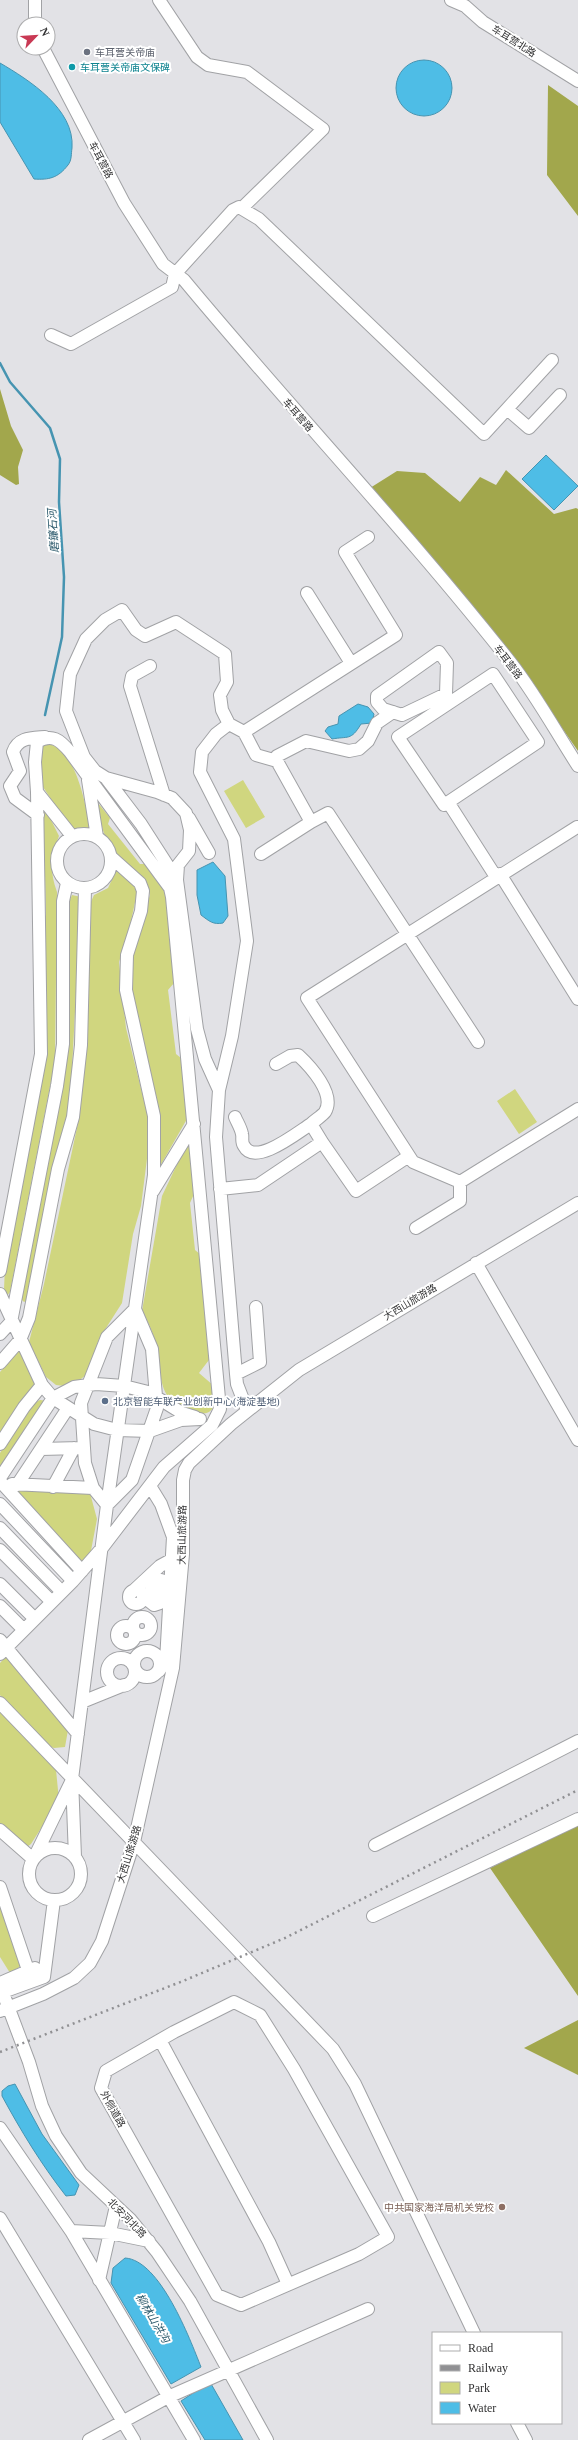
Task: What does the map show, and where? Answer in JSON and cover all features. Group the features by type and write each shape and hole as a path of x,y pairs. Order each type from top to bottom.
{"street":[{"path":"35,0 35,16"},
{"path":"159,0 196,58 208,65 247,72 323,129 242,208"},
{"name":"车耳营北路","path":"451,0 464,6 483,22 578,81"},
{"name":"车耳营路","path":"47,56 124,203 163,264 184,280 288,403 387,515 512,665 578,766"},
{"path":"51,335 71,344 172,286 175,274 234,210 239,207 259,219 484,434 552,360"},
{"path":"507,409 529,428 560,395"},
{"path":"244,732 396,635 345,552 368,536"},
{"path":"307,593 351,664"},
{"path":"209,853 186,813 172,798 106,778 95,771 84,757 70,724 66,711 66,700 70,674 86,639 105,620 122,610 136,630 145,636 176,622 225,654 227,682 220,695 222,710 229,724 244,732 256,755 277,761"},
{"path":"439,652 447,663 446,694 402,715 393,712 384,709 376,702 377,696 439,652"},
{"path":"150,666 132,676 130,686 164,795"},
{"path":"493,674 538,742 448,802 444,805 398,737 493,674"},
{"path":"311,822 277,761 277,756 297,744 306,741 349,752 359,749 368,741 377,723 393,712"},
{"path":"229,724 216,734 202,752 200,772 234,839 247,941 232,1036 219,1090 216,1137 236,1374 247,1410"},
{"path":"0,1271 4,1231 41,1054 36,749 37,742 48,737"},
{"path":"38,815 12,793 10,786 20,771 13,752 16,745 25,739 48,737 56,738 63,743 170,888 220,1404 219,1413 216,1420 164,1467 102,1548 73,1581 24,1630 2,1647 78,1734"},
{"path":"87,777 97,837"},
{"path":"106,778 141,824 177,880"},
{"path":"37,792 72,836"},
{"path":"448,802 498,875 578,999"},
{"path":"186,813 190,830 189,850 178,866 177,880 197,1029 205,1059 219,1090"},
{"path":"262,854 311,822 328,813 478,1042"},
{"path":"460,1182 413,1162 307,998 498,875 577,827"},
{"path":"75,1857 72,1779 102,1548 106,1505 154,1175 154,1116 126,990 127,955 141,911 144,891 140,883 111,857 104,842 97,837 80,834 72,836 64,842 56,859 57,868 67,884 85,889 102,881 108,874 111,857"},
{"path":"0,1334 11,1322 58,1079 62,1044 63,901 67,884"},
{"path":"0,1363 20,1340 29,1318 58,1169 73,1117 81,1046 85,889"},
{"path":"235,1116 242,1133 244,1146 249,1152 259,1153 271,1150 311,1124 325,1112 328,1097 312,1068 298,1055 290,1056 276,1064"},
{"path":"460,1182 578,1109"},
{"path":"151,1195 194,1124"},
{"path":"311,1124 356,1191 409,1156"},
{"path":"220,1189 258,1185 322,1142"},
{"path":"416,1228 460,1201 460,1182"},
{"name":"大西山旅游路","path":"4,2009 43,1994 74,1978 90,1963 102,1941 134,1842 172,1668 183,1554 183,1480 185,1470 189,1463 247,1410 299,1370 578,1203"},
{"path":"476,1263 578,1440"},
{"path":"0,1294 11,1322 42,1385 53,1398 94,1424 117,1430 150,1431 181,1420 216,1420"},
{"path":"16,1298 22,1309 27,1310 32,1305"},
{"path":"236,1374 260,1362 256,1307"},
{"path":"106,1505 92,1488 79,1448 81,1403 107,1337 135,1309"},
{"path":"106,1505 132,1480 157,1408 152,1349 135,1309"},
{"path":"0,1444 24,1407 42,1385"},
{"path":"1,1481 53,1398 74,1387 89,1385 124,1386 148,1392 182,1413 200,1419"},
{"path":"17,1485 68,1408"},
{"path":"41,1449 79,1448"},
{"path":"53,1487 79,1448"},
{"path":"28,1469 33,1486"},
{"path":"1,1481 17,1485 92,1488"},
{"path":"1,1481 82,1570"},
{"path":"124,1685 115,1685 108,1678 108,1665 115,1659 124,1658 138,1674 145,1677 153,1676 166,1661 168,1617 165,1580 171,1560 173,1537 161,1504 150,1486"},
{"path":"0,1504 73,1581"},
{"path":"0,1528 62,1592"},
{"path":"0,1550 52,1602"},
{"path":"131,1592 160,1566 171,1560"},
{"path":"156,1592 152,1589 151,1583 154,1580 165,1580"},
{"path":"0,1584 35,1619"},
{"path":"0,1606 24,1630"},
{"path":"134,1630 133,1624 136,1618 168,1617"},
{"path":"82,1702 124,1685 131,1680 136,1656 148,1650 159,1656 161,1664 158,1672"},
{"path":"0,1703 333,2049 355,2084 474,2332"},
{"path":"375,1845 578,1741"},
{"path":"34,1857 51,1847 60,1848 75,1857 80,1865 80,1882 70,1896 54,1900 45,1898 32,1888 28,1871 34,1857 72,1779"},
{"path":"373,1916 578,1818"},
{"path":"0,1830 34,1857"},
{"path":"0,1887 28,1970"},
{"path":"1,1988 44,1977 54,1900"},
{"path":"1,1988 28,1970 45,1963"},
{"name":"北安河北路","path":"1,1988 4,2009 29,2062 42,2106 56,2136 81,2173 116,2206 149,2241 190,2301 267,2440"},
{"name":"外侧道路","path":"234,2002 260,2015 294,2070 388,2237 359,2254 288,2284 241,2305 217,2295 101,2088 106,2070 234,2002"},
{"path":"160,2040 269,2242 288,2284"},
{"path":"1,2131 71,2231 194,2440"},
{"path":"99,2280 116,2206"},
{"path":"0,2218 134,2440"},
{"path":"71,2231 110,2234 149,2241"},
{"path":"89,2440 123,2420 168,2397 228,2369 368,2309"},
{"path":"518,2424 526,2440"}],"green space":[{"path":"548,85 578,106 578,216 547,175"},
{"path":"0,389 11,426 23,450 18,467 19,484 16,485 0,475"},
{"path":"506,470 554,514 576,508 578,509 578,751 516,662 370,488 397,471 425,473 460,502 480,477 496,485"},
{"path":"46,743 57,747 65,755 72,766 82,791 91,828 73,832 41,784 40,748"},
{"path":"243,780 265,817 246,828 224,791"},
{"path":"98,803 110,818 108,824 140,864 145,864 163,887 167,898 174,983 168,990 176,1054 181,1058 187,1119 159,1168 157,1099 138,1026 131,983 130,957 150,895 145,882 111,849 103,831 97,806"},
{"path":"45,808 59,836 54,851 52,864 54,884 57,892 55,1061 10,1292 7,1296 4,1290 5,1265 37,1095 41,921 46,915 45,875 40,871 40,809"},
{"path":"117,869 135,885 137,893 128,935 119,962 126,1028 147,1113 149,1143 141,1206 133,1234 122,1303 99,1339 86,1375 77,1382 65,1386 56,1385 46,1377 29,1342 44,1284 79,1118 88,1009 90,904 94,895 108,888"},
{"path":"72,895 81,897 71,1088 65,1131 28,1300 24,1302 20,1298 53,1126 67,907"},
{"path":"515,1089 537,1122 519,1134 497,1101"},
{"path":"189,1139 194,1194 190,1203 195,1250 201,1255 212,1356 199,1373 214,1386 212,1410 205,1413 192,1411 181,1407 167,1396 161,1380 155,1340 142,1311 162,1196"},
{"path":"20,1349 36,1384 0,1436 0,1372"},
{"path":"40,1400 47,1401 0,1473 0,1453 30,1405"},
{"path":"11,1488 90,1493 97,1519 90,1556 82,1564"},
{"path":"8,1654 68,1730 65,1747 54,1748 47,1745 3,1700 0,1695 0,1663"},
{"path":"0,1711 56,1770 59,1800 31,1844 27,1847 0,1825"},
{"path":"578,1825 578,1996 490,1868"},
{"path":"0,1900 21,1966 10,1973 0,1957"},
{"path":"578,2020 578,2075 524,2048"}],"water":[{"path":"418,60 430,60 440,64 448,72 452,82 452,94 448,104 440,112 430,116 418,116 408,112 400,104 396,94 396,82 400,72 408,64"},
{"path":"0,63 24,78 48,97 58,108 66,121 71,134 72,148 70,161 61,173 49,178 34,179 0,122"},
{"path":"546,455 578,486 554,510 522,479"},
{"path":"358,704 368,707 374,714 372,723 361,724 349,737 332,739 325,731 328,727 338,724 339,716"},
{"path":"213,862 225,876 228,916 223,923 211,922 201,915 197,895 197,870"},
{"path":"15,2084 42,2134 79,2185 75,2195 66,2196 48,2172 16,2122 2,2096 2,2091 8,2086"},
{"name":"柳林山洪沟","path":"125,2258 138,2262 150,2272 162,2286 181,2321 201,2367 171,2384 111,2283 113,2268"},
{"path":"210,2382 243,2440 205,2440 181,2401"}],"waterway":[{"name":"磨镰石河","path":"0,363 10,382 50,428 60,459 59,502 64,577 62,637 45,715"}],"railway":[{"path":"0,2052 183,1981 285,1938 578,1790"}],"place":[{"name":"车耳营关帝庙","path":"87,52"},
{"name":"车耳营关帝庙文保碑","path":"72,67"},
{"name":"北京智能车联产业创新中心(海淀基地)","path":"105,1401"},
{"name":"中共国家海洋局机关党校","path":"502,2207"}]}
